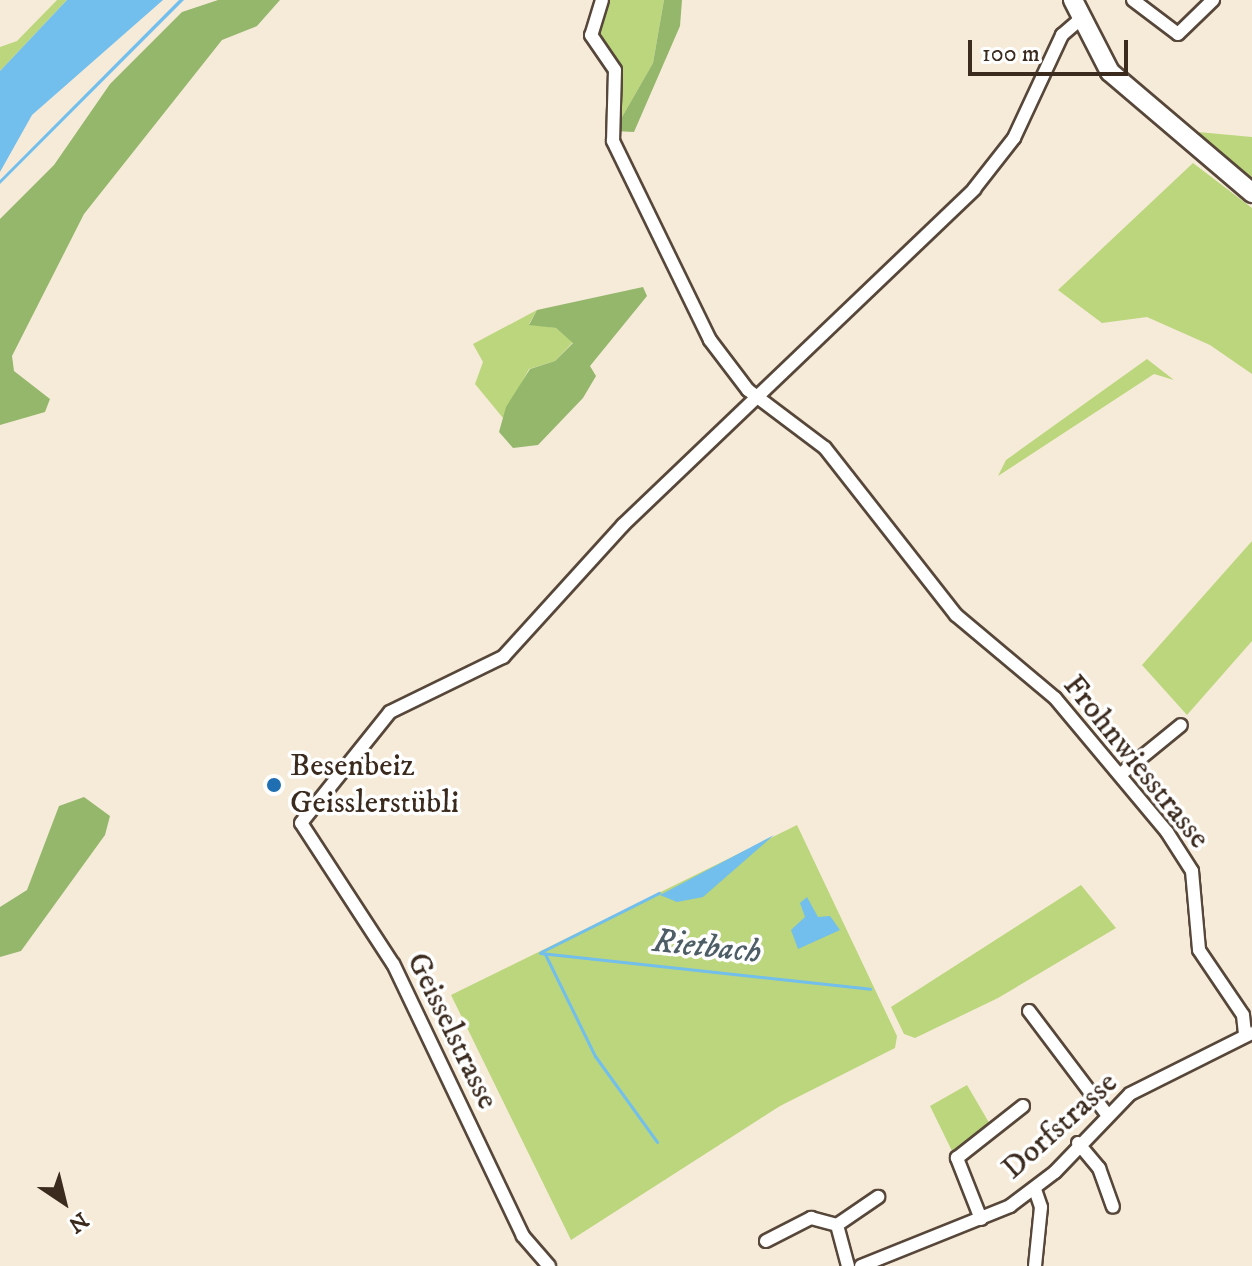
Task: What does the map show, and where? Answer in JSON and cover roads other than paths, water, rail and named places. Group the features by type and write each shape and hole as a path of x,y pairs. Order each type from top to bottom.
{"main road":[{"path":"1073,0 1079,20 1125,87 1252,193"}],"street":[{"name":"Frohnwiesstrasse","path":"602,0 591,35 615,70 613,141 710,340 757,397 825,448 956,615 1024,669 1121,774 1189,864 1199,950 1249,1028"},
{"path":"1133,0 1178,34 1213,0"},
{"path":"757,397 995,165 1062,35 1079,20"},
{"name":"Geisselstrasse","path":"549,1266 523,1236 393,964 301,823 390,712 503,657 623,525 757,397"},
{"path":"1121,774 1181,725"},
{"path":"1029,1011 1106,1113"},
{"name":"Dorfstrasse","path":"861,1266 981,1219 1035,1190 1106,1113 1161,1075 1249,1028"},
{"path":"981,1219 957,1158 1023,1106"},
{"path":"1078,1143 1099,1168 1113,1207"},
{"path":"1035,1190 1041,1207 1035,1266"},
{"path":"766,1241 811,1218 837,1225 878,1197"},
{"path":"837,1225 848,1266"}],"water":[{"path":"67,0 163,0 32,115 0,172 0,71"},
{"path":"179,0 184,0 0,184 0,180"},
{"path":"774,835 703,897 677,902 660,895"},
{"path":"807,897 818,917 830,916 840,930 798,949 791,930 805,917 800,903"}],"waterway":[{"path":"541,952 659,893"},
{"name":"Rietbach","path":"540,953 870,989"},
{"path":"545,954 595,1056 657,1142"}],"place":[{"name":"Besenbeiz Geisslerstübli","path":"274,785"}]}
